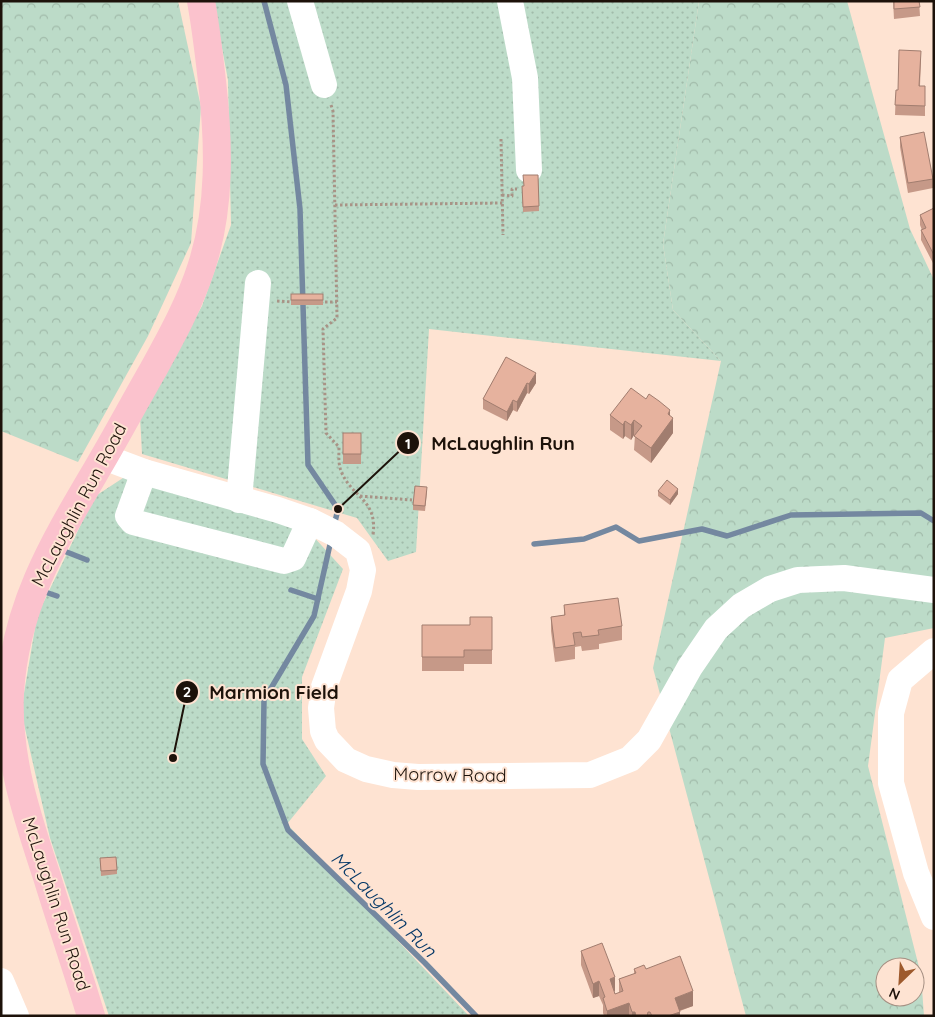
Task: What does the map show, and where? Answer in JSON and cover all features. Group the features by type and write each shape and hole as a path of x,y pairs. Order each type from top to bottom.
{"main road":[{"name":"McLaughlin Run Road","path":"91,1016 32,834 18,784 11,726 10,695 12,672 18,639 28,603 42,569 54,544 180,320 203,265 217,183 218,146 209,52 201,1"}],"street":[{"path":"300,1 324,86"},
{"path":"510,1 525,78 524,180"},
{"path":"239,500 258,283"},
{"path":"104,457 144,472 278,510 316,523 336,534 353,547"},
{"path":"144,472 128,516 133,522 284,560 293,558 316,523"},
{"name":"Morrow Road","path":"353,547 363,570 359,591 324,686 321,708 323,731 327,740 346,760 366,769 418,777 590,775 630,759 649,740 690,667 716,629 741,606 770,589 798,580 844,578 934,590"},
{"path":"934,651 900,680 891,713 891,783 916,873 934,918"},
{"path":"1,981 16,1016"}],"path":[{"path":"324,86 333,111 337,302 337,318 323,329 326,432 339,447 339,466 346,481 368,506 373,516 374,525 373,535 353,547"},
{"path":"501,139 503,235"},
{"path":"502,196 512,196 512,189 524,180"},
{"path":"335,205 502,203"},
{"path":"280,302 299,302"},
{"path":"315,302 337,302"},
{"path":"360,496 412,500"}],"green space":[{"path":"1,1 178,1 201,107 191,243 148,336 78,462 1,431"},
{"path":"213,1 699,1 663,244 673,310 721,361 429,329 416,552 388,561 357,518 142,454 140,416 202,306 231,225 228,80"},
{"path":"699,1 847,1 910,229 934,280 934,628 885,638 868,766 916,957 875,957 875,1007 923,1007 924,1016 746,1016 653,668 721,361 673,310 663,244"},
{"path":"126,476 302,524 343,569 302,677 302,739 326,776 287,824 469,1016 109,1016 50,838 21,711 37,616 94,497"}],"building":[{"path":"894,1 919,1 920,7 894,9"},
{"path":"899,50 921,51 919,86 925,86 925,106 895,105 896,90 898,90"},
{"path":"924,132 933,179 908,183 900,137"},
{"path":"523,175 538,175 539,206 523,207"},
{"path":"934,208 934,255 921,230 926,228 920,215"},
{"path":"291,294 323,294 323,300 291,300"},
{"path":"506,357 536,373 529,384 527,383 517,402 513,400 507,412 483,399"},
{"path":"631,388 646,399 649,394 659,401 670,410 668,414 673,418 651,448 634,436 642,426 634,420 631,425 625,421 623,425 610,415"},
{"path":"343,433 361,433 361,454 343,454"},
{"path":"667,480 678,489 670,500 658,491"},
{"path":"415,486 427,487 425,506 413,505"},
{"path":"618,598 622,626 598,630 599,635 582,637 581,632 573,633 575,645 555,648 551,617 565,615 564,605"},
{"path":"470,617 492,617 492,650 464,650 464,657 422,657 422,625 470,625"},
{"path":"116,857 117,870 101,871 100,858"},
{"path":"602,943 615,977 610,979 615,994 623,991 619,979 636,973 634,969 644,965 646,969 680,956 693,991 675,998 680,1012 668,1016 652,1016 648,1012 647,1016 636,1016 635,1012 632,1012 629,1003 607,1011 603,998 605,997 599,981 593,984 581,951"}],"waterway":[{"name":"McLaughlin Run","path":"264,1 286,85 300,209 308,465 338,509 334,526"},
{"path":"534,544 584,539 616,527 639,541 702,529 727,536 791,515 921,513 934,521"},
{"name":"McLaughlin Run","path":"331,540 314,616 264,700 263,764 288,830 425,963 476,1016"},
{"path":"64,551 87,560"},
{"path":"291,590 318,599"},
{"path":"45,592 57,596"}],"place":[{"name":"McLaughlin Run","path":"338,509"},
{"name":"Marmion Field","path":"173,758"}]}
